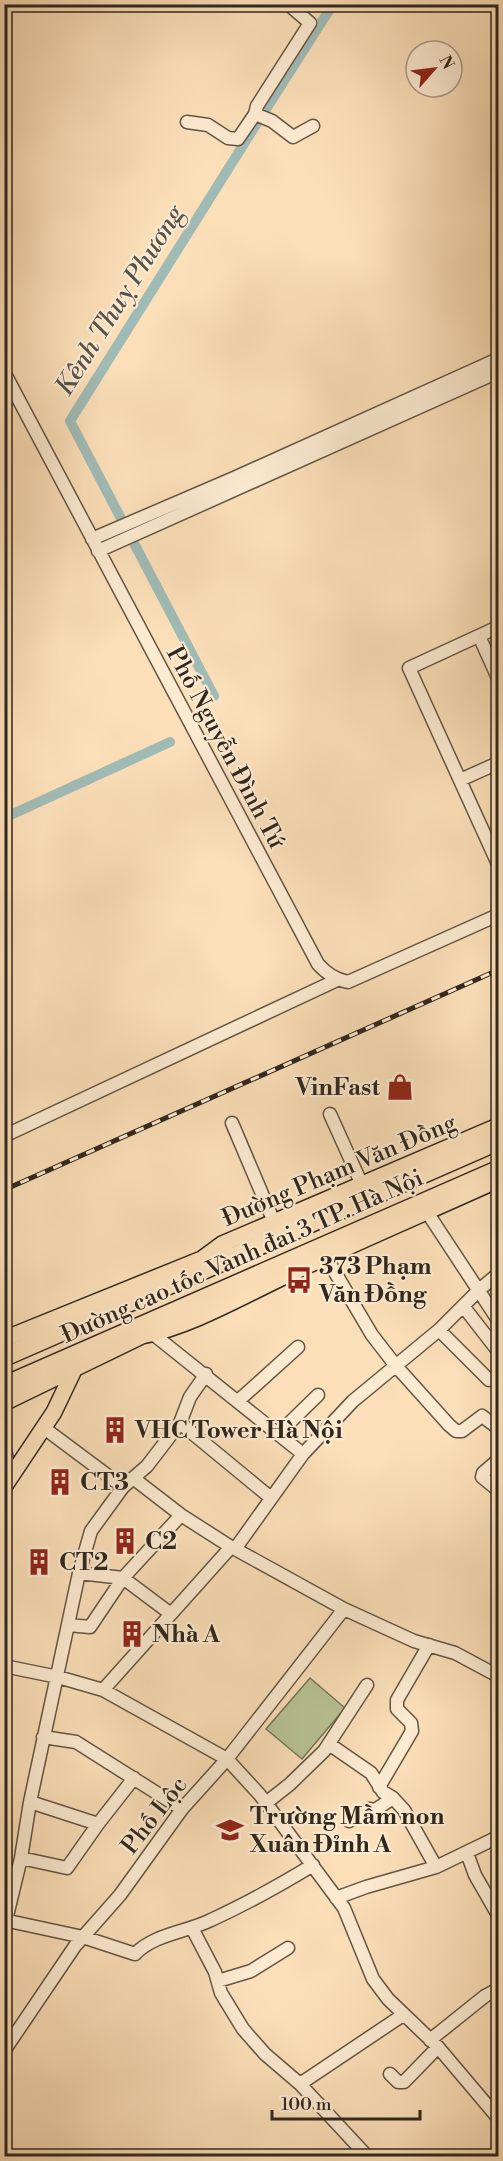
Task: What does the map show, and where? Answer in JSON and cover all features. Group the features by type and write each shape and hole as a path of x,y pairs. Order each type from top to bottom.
{"highway":[{"name":"Đường cao tốc Vành đai 3 TP. Hà Nội","path":"4,1357 498,1141"},
{"name":"Đường cao tốc Vành đai 3 TP. Hà Nội","path":"4,1386 498,1171"}],"main road":[{"name":"Đường Phạm Văn Đồng","path":"199,1260 222,1244 498,1126"},
{"name":"Đường Phạm Văn Đồng","path":"4,1339 199,1260 227,1255 498,1136"},
{"path":"148,1335 158,1321 498,1171"},
{"path":"4,1403 148,1335 204,1314 498,1180"},
{"path":"4,1485 54,1413 74,1370"}],"street":[{"path":"288,4 310,22 257,106 264,118 294,137 313,126"},
{"path":"187,122 208,125 228,138 238,139 264,118"},
{"path":"92,539 498,359"},
{"name":"Phố Nguyễn Đình Tứ","path":"4,372 318,964 337,980"},
{"path":"98,550 498,372"},
{"path":"498,627 409,668 498,864"},
{"path":"479,636 498,678"},
{"path":"460,780 498,763"},
{"path":"4,1136 337,980 348,982 361,977 498,915"},
{"path":"330,1114 362,1185"},
{"path":"232,1123 274,1222"},
{"path":"427,1212 498,1320"},
{"path":"326,1257 361,1319 396,1366 449,1425 456,1431 462,1431 482,1416 498,1428"},
{"path":"104,1690 233,1548 303,1454 353,1401 440,1330 498,1274"},
{"path":"463,1306 498,1351"},
{"path":"440,1330 489,1380"},
{"path":"148,1335 206,1374 303,1454"},
{"path":"238,1401 298,1347"},
{"path":"206,1374 190,1397 180,1423 147,1466 123,1487 92,1531 79,1573 30,1802 21,1858 5,1920 83,1937 135,1954 153,1941 192,1928 281,1885 313,1865"},
{"path":"278,1434 318,1395"},
{"path":"180,1423 271,1498"},
{"path":"44,1428 123,1487"},
{"path":"4,1445 7,1459 4,1485"},
{"path":"498,1460 483,1473 482,1477 498,1490"},
{"path":"133,1478 181,1515 233,1548 345,1609 414,1641 455,1653 498,1676"},
{"path":"68,1625 90,1627 123,1578 181,1515"},
{"path":"79,1573 123,1578 171,1614"},
{"name":"Phố Lộc","path":"4,2051 75,1946 120,1895 182,1809 227,1759 345,1609"},
{"path":"380,1787 412,1731 411,1723 396,1707 397,1700 429,1645"},
{"path":"4,1666 58,1677 104,1690 227,1759 266,1803 344,1908 373,1979 388,1999 434,2044 498,2118"},
{"path":"266,1803 290,1784 324,1751 367,1685"},
{"path":"44,1737 76,1742 182,1809"},
{"path":"329,1744 371,1773 382,1792 393,1798 404,1810 436,1867"},
{"path":"21,1858 67,1868 134,1778"},
{"path":"349,1821 369,1809 375,1810 393,1798"},
{"path":"30,1802 98,1824"},
{"path":"336,1898 436,1867 498,1837"},
{"path":"467,1853 475,1875 498,1915"},
{"path":"192,1928 218,1981 221,1993 243,2029 265,2054 300,2084 367,2157"},
{"path":"218,1981 251,1971 288,1948"},
{"path":"390,2074 398,2082 404,2082 434,2044 476,2002 498,1989"},
{"path":"300,2084 403,2014"}],"green space":[{"path":"310,1678 345,1708 302,1759 266,1729"}],"waterway":[{"name":"Kênh Thuỵ Phương","path":"266,109 333,4"},
{"name":"Kênh Thuỵ Phương","path":"214,696 70,421 257,123"},
{"name":"Kênh Thuỵ Phương","path":"4,818 170,742"}],"railway":[{"path":"4,1190 498,970"}],"place":[{"name":"VinFast","path":"400,1087"},
{"name":"373 Phạm Văn Đồng","path":"299,1280"},
{"name":"VHC Tower Hà Nội","path":"115,1430"},
{"name":"CT3","path":"60,1482"},
{"name":"C2","path":"125,1541"},
{"name":"CT2","path":"39,1562"},
{"name":"Nhà A","path":"132,1634"},
{"name":"Trường Mầm non Xuân Đỉnh A","path":"230,1830"}]}
